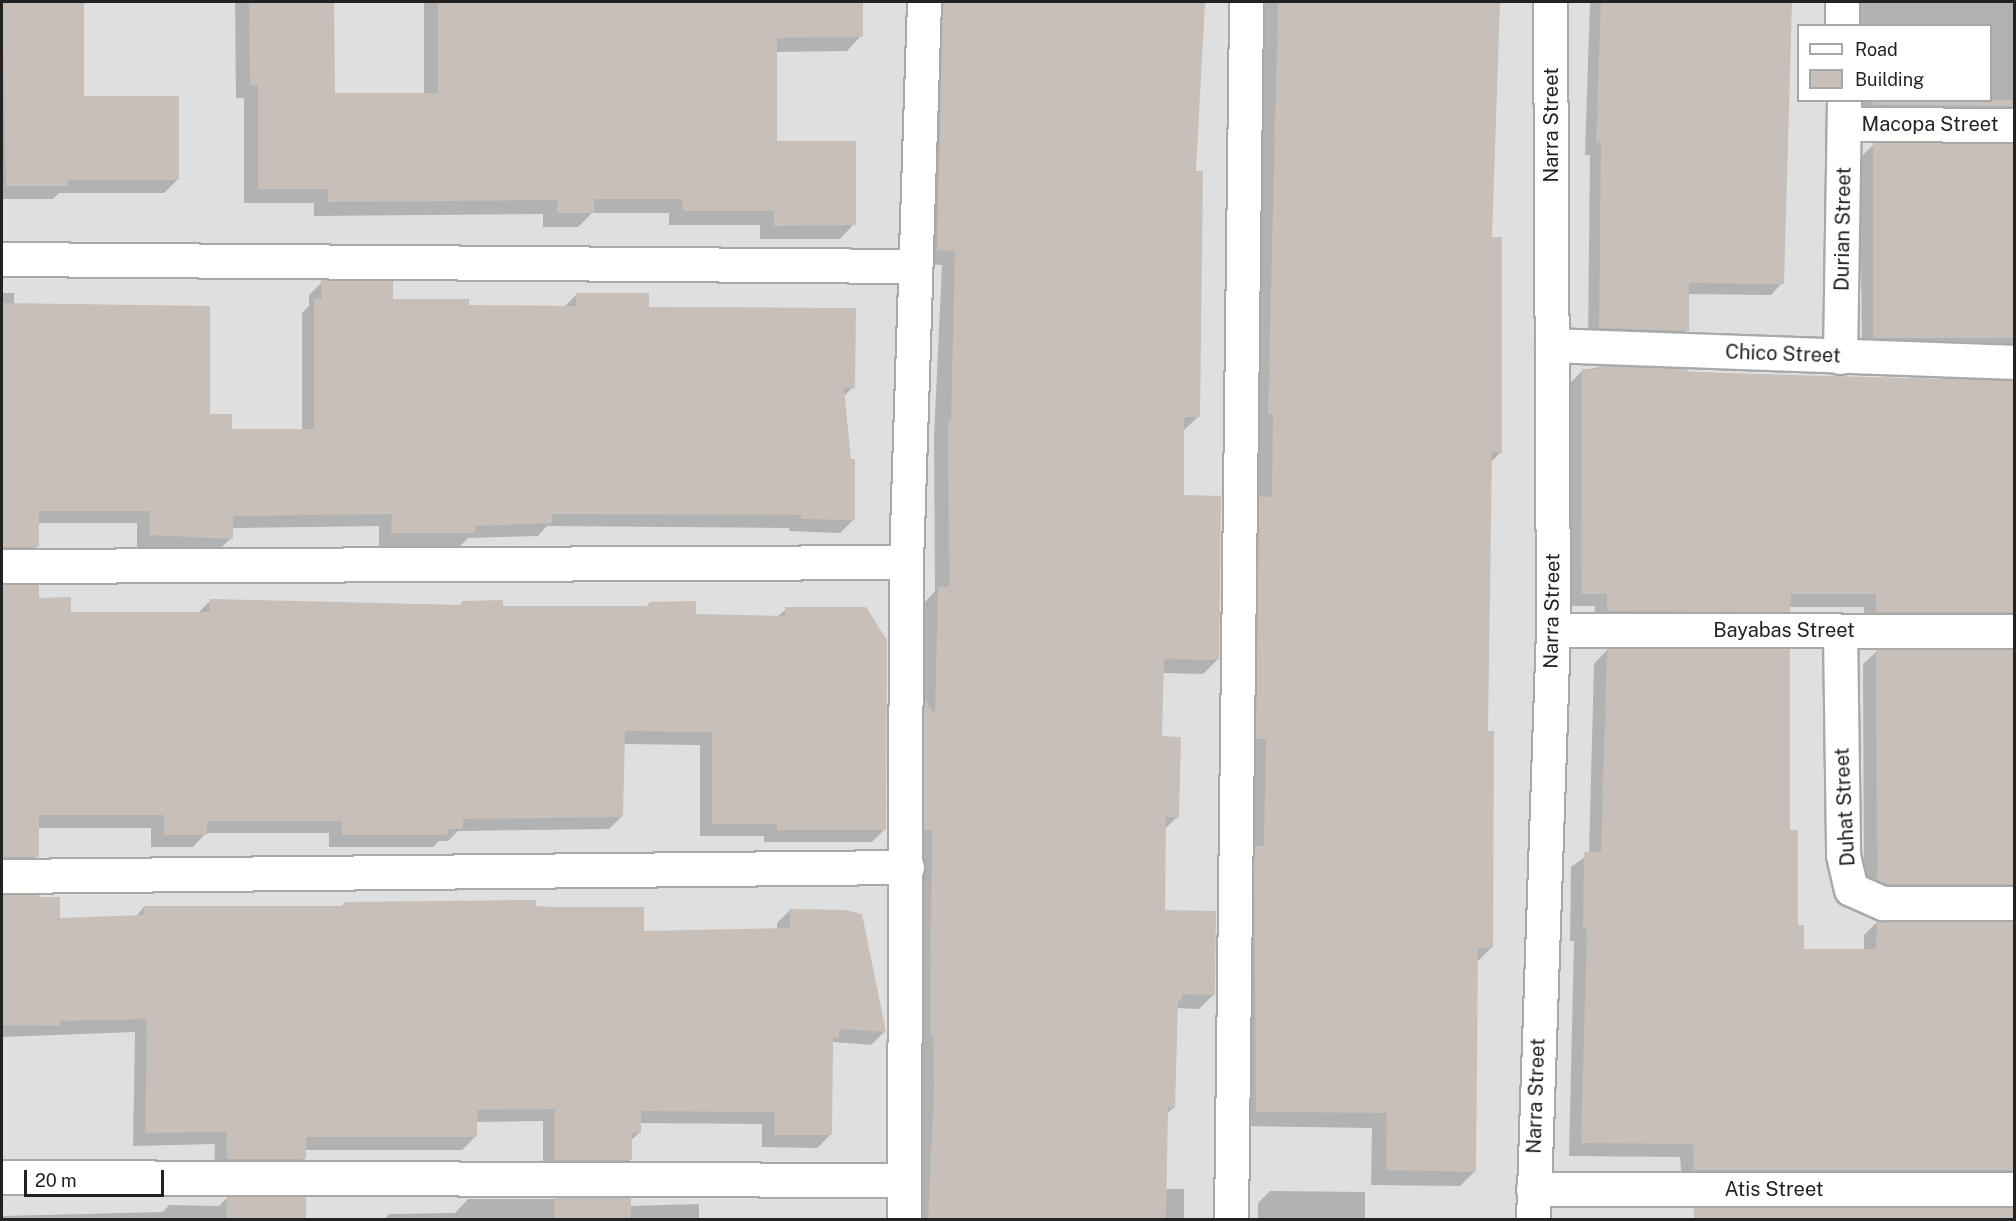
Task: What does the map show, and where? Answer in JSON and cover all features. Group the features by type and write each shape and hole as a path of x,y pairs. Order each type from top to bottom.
{"street":[{"path":"904,1220 907,867 906,562 924,2"},
{"path":"1231,1220 1246,2"},
{"name":"Narra Street","path":"1533,1204 1553,630 1550,2"},
{"path":"1842,2 1842,24"},
{"name":"Macopa Street","path":"1845,112 2014,125"},
{"name":"Durian Street","path":"1840,357 1845,112"},
{"path":"2,259 914,266"},
{"name":"Chico Street","path":"1552,345 2014,362"},
{"path":"2,566 906,562"},
{"name":"Bayabas Street","path":"1553,630 2014,631"},
{"name":"Duhat Street","path":"1840,631 1843,855 1851,889 1883,903 2014,903"},
{"path":"2,876 907,867"},
{"path":"2,1177 903,1180"},
{"name":"Atis Street","path":"1533,1204 2014,1189"}],"shaded area":[{"path":"2,2 2014,2 2014,1219 2,1219"}],"building":[{"path":"2,2 84,2 84,96 179,96 179,180 68,180 68,186 6,186"},
{"path":"249,2 334,2 335,93 438,93 438,2 863,2 863,37 777,38 777,141 856,141 856,225 774,226 774,211 683,211 683,199 594,199 594,213 557,213 557,200 328,202 328,189 258,189 258,85 250,85"},
{"path":"943,2 1205,2 1196,171 1203,171 1200,417 1184,417 1184,495 1221,496 1219,660 1164,659 1162,736 1181,737 1179,818 1166,817 1165,910 1216,911 1215,995 1182,994 1182,1001 1178,1001 1175,1108 1168,1108 1166,1220 928,1220 934,1088 933,1035 930,1035 932,830 924,830 924,698 935,715 938,587 949,587 948,421 951,421 955,251 937,250"},
{"path":"1278,2 1500,2 1492,237 1502,237 1502,453 1492,452 1488,731 1494,731 1493,948 1478,948 1476,1172 1386,1170 1387,1113 1256,1112 1254,846 1264,846 1266,739 1256,739 1259,496 1272,497 1273,414 1268,414"},
{"path":"1601,2 1792,2 1784,284 1689,283 1689,331 1599,328 1601,143 1596,143"},
{"path":"2014,100 2014,106 1873,105 1873,102"},
{"path":"1873,143 2014,143 2014,338 1873,338"},
{"path":"321,280 393,281 393,299 469,299 469,305 576,306 576,293 649,293 649,307 856,308 855,388 844,388 851,459 855,459 855,520 801,519 801,515 552,514 552,523 475,526 475,533 391,533 392,514 233,516 233,539 149,535 149,511 39,511 39,547 2,547 2,303 210,306 210,414 232,414 232,429 314,429 314,299 322,299"},
{"path":"1599,365 1688,369 1688,372 2014,381 2014,612 1876,612 1876,594 1791,594 1790,612 1607,611 1607,594 1581,594 1582,369 1599,369"},
{"path":"2,585 39,585 39,598 71,597 71,612 210,612 210,599 462,605 462,601 503,600 503,606 649,606 649,602 696,601 696,614 785,616 785,607 866,607 887,640 886,830 777,830 777,824 712,824 712,732 625,731 623,817 463,819 463,829 447,829 447,835 342,835 341,821 207,821 207,835 164,835 164,815 39,815 39,857 2,857"},
{"path":"1607,649 1790,649 1790,830 1798,830 1798,925 1804,925 1804,949 1876,949 1877,920 2014,922 2014,1170 1694,1170 1693,1144 1581,1143 1587,928 1583,928 1584,852 1601,852"},
{"path":"1876,649 2014,650 2014,884 1887,884 1877,880"},
{"path":"39,894 39,897 60,897 60,918 144,915 144,906 344,906 344,902 536,900 536,906 644,907 644,931 790,928 790,909 845,910 862,914 886,1032 839,1029 839,1038 833,1038 832,1135 774,1135 775,1112 641,1111 641,1133 632,1133 632,1160 555,1160 555,1109 477,1110 477,1137 306,1137 306,1159 227,1159 227,1132 145,1133 147,1019 60,1021 60,1026 2,1025 2,895"},
{"path":"227,1197 306,1197 306,1220 227,1220"},
{"path":"555,1198 631,1198 631,1220 555,1220"},
{"path":"1694,1208 2014,1208 2014,1220 1694,1220"}]}
